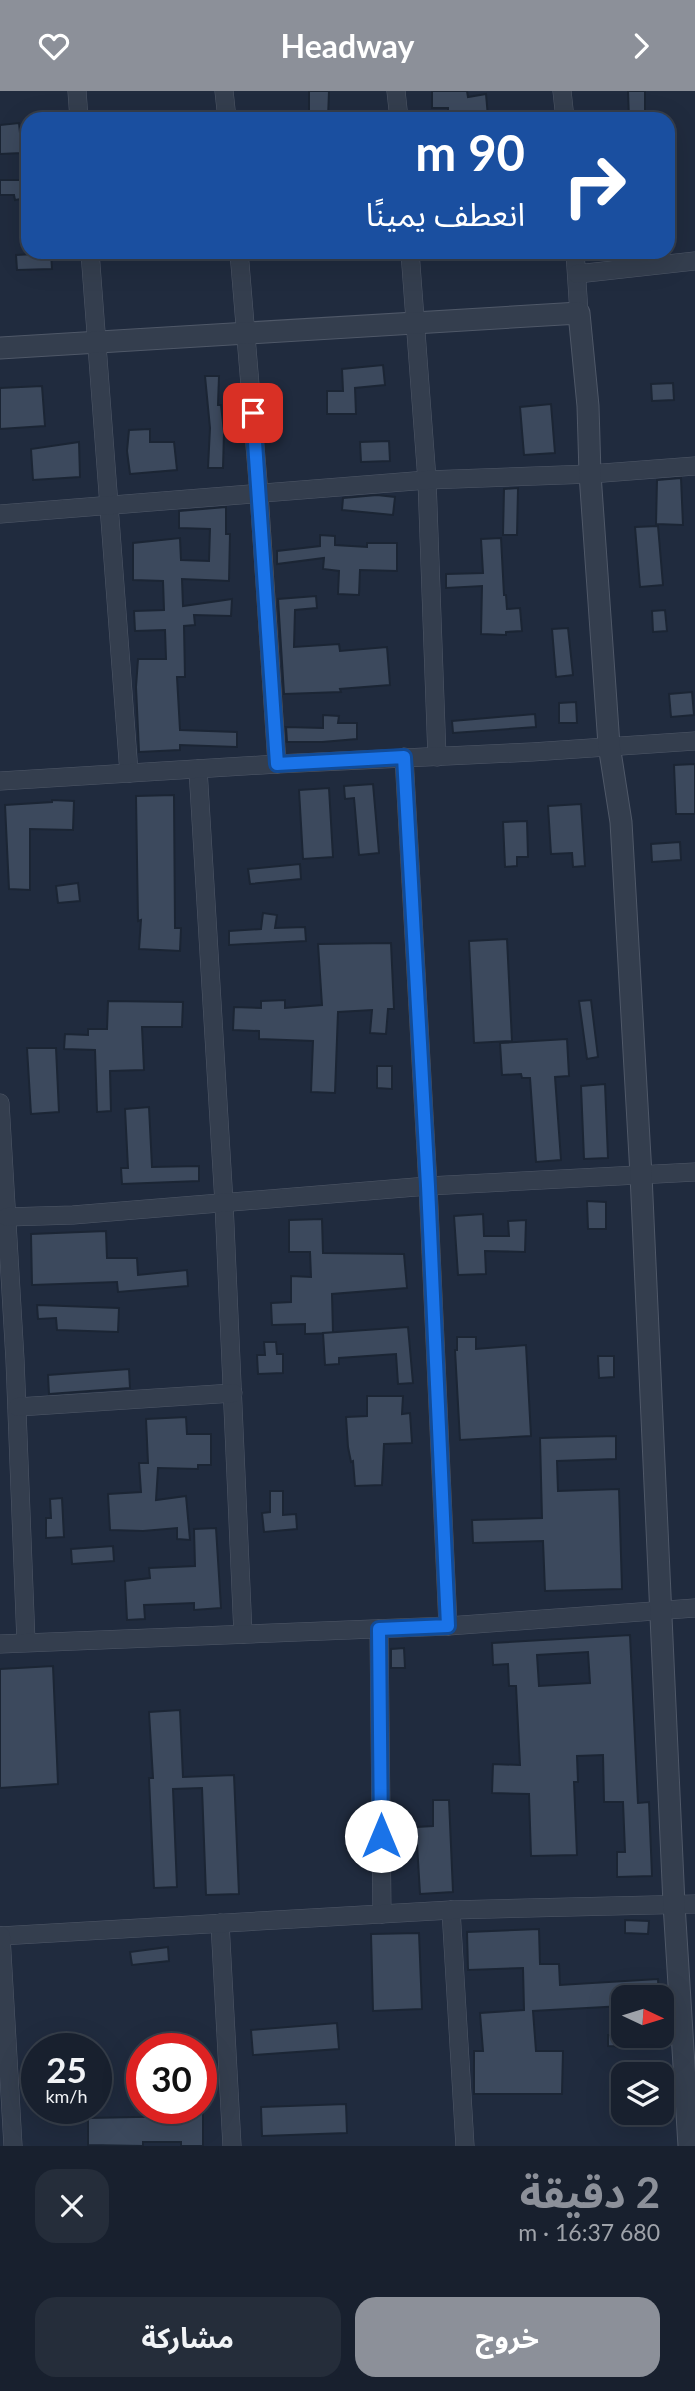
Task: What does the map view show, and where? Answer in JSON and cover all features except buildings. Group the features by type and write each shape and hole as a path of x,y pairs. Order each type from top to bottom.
{"street":[{"path":"77,91 78,112"},
{"path":"224,91 226,112"},
{"path":"396,91 398,112"},
{"path":"562,91 564,112"},
{"path":"91,259 129,773"},
{"path":"240,259 277,764"},
{"path":"411,259 428,480 437,757"},
{"path":"576,259 588,407 590,474 609,745 621,822 662,1610 685,1904 689,2146"},
{"path":"577,274 695,261"},
{"path":"0,348 579,313"},
{"path":"0,514 428,480 590,474 695,465"},
{"path":"0,781 695,741"},
{"path":"404,757 428,1186 448,1626"},
{"path":"198,769 224,1203 243,1634"},
{"path":"0,1103 7,1217 8,1361 18,1406 26,1642"},
{"path":"7,1217 428,1186 695,1172"},
{"path":"18,1406 233,1393"},
{"path":"0,1644 448,1626 695,1608"},
{"path":"379,1629 382,1914"},
{"path":"13,2146 1,1936 451,1910 685,1904"},
{"path":"451,1910 465,2146"},
{"path":"220,1923 232,2146"}],"route":[{"path":"253,413 277,764 404,757 428,1186 448,1626 379,1629 381,1836"}]}
